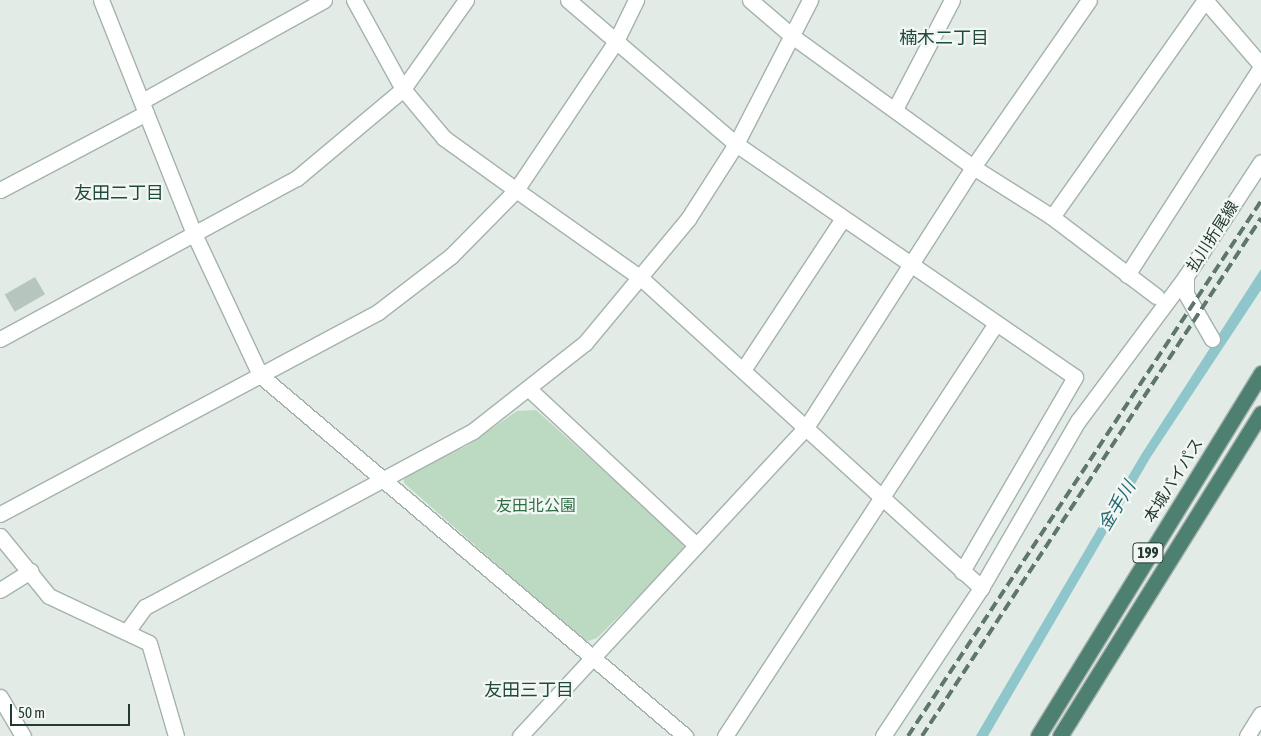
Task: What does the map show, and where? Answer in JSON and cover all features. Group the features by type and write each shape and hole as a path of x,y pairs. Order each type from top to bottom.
{"highway":[{"name":"本城バイパス","path":"1038,736 1261,373"},
{"name":"199","path":"1060,736 1261,413"}],"street":[{"path":"101,0 195,236 260,375 685,736"},
{"path":"0,190 324,0"},
{"path":"354,0 403,89 444,138 642,279 806,426 981,588"},
{"path":"0,339 195,236 297,178 403,89 466,0"},
{"path":"568,0 736,144 842,220 1075,377 962,570"},
{"path":"0,514 378,312 452,256 516,190 616,41 636,0"},
{"path":"750,0 792,36 896,109 972,167 1052,217 1156,296"},
{"path":"128,630 145,607 473,431 530,390 585,343 642,279 688,219 736,144 810,0"},
{"path":"896,109 952,0"},
{"path":"520,736 806,426 911,265 972,167 1089,0"},
{"path":"1052,217 1205,0 1261,66 1127,275"},
{"name":"払川折尾線","path":"1212,339 1186,294 1186,276 1261,162"},
{"path":"743,370 842,220"},
{"path":"883,736 981,588 1078,421 1186,276"},
{"path":"725,736 880,495 996,324"},
{"path":"530,390 696,545"},
{"path":"0,536 49,596 128,630 148,643 176,736"},
{"path":"0,590 30,571"},
{"path":"0,697 23,736"},
{"path":"1247,736 1261,714"}],"green space":[{"name":"友田北公園","path":"536,410 684,543 683,552 597,638 585,642 404,483 404,475 467,446 517,411"}],"water":[{"name":"金手川","path":"1261,269 1261,290 1150,458 988,736 976,736 1141,455"}],"building":[{"path":"35,277 45,294 15,312 5,294"}],"railway":[{"path":"908,736 1261,201"},
{"path":"922,736 1261,218"}],"district":[{"name":"楠木二丁目","path":"944,38"},
{"name":"友田二丁目","path":"119,193"},
{"name":"友田三丁目","path":"529,690"}]}
